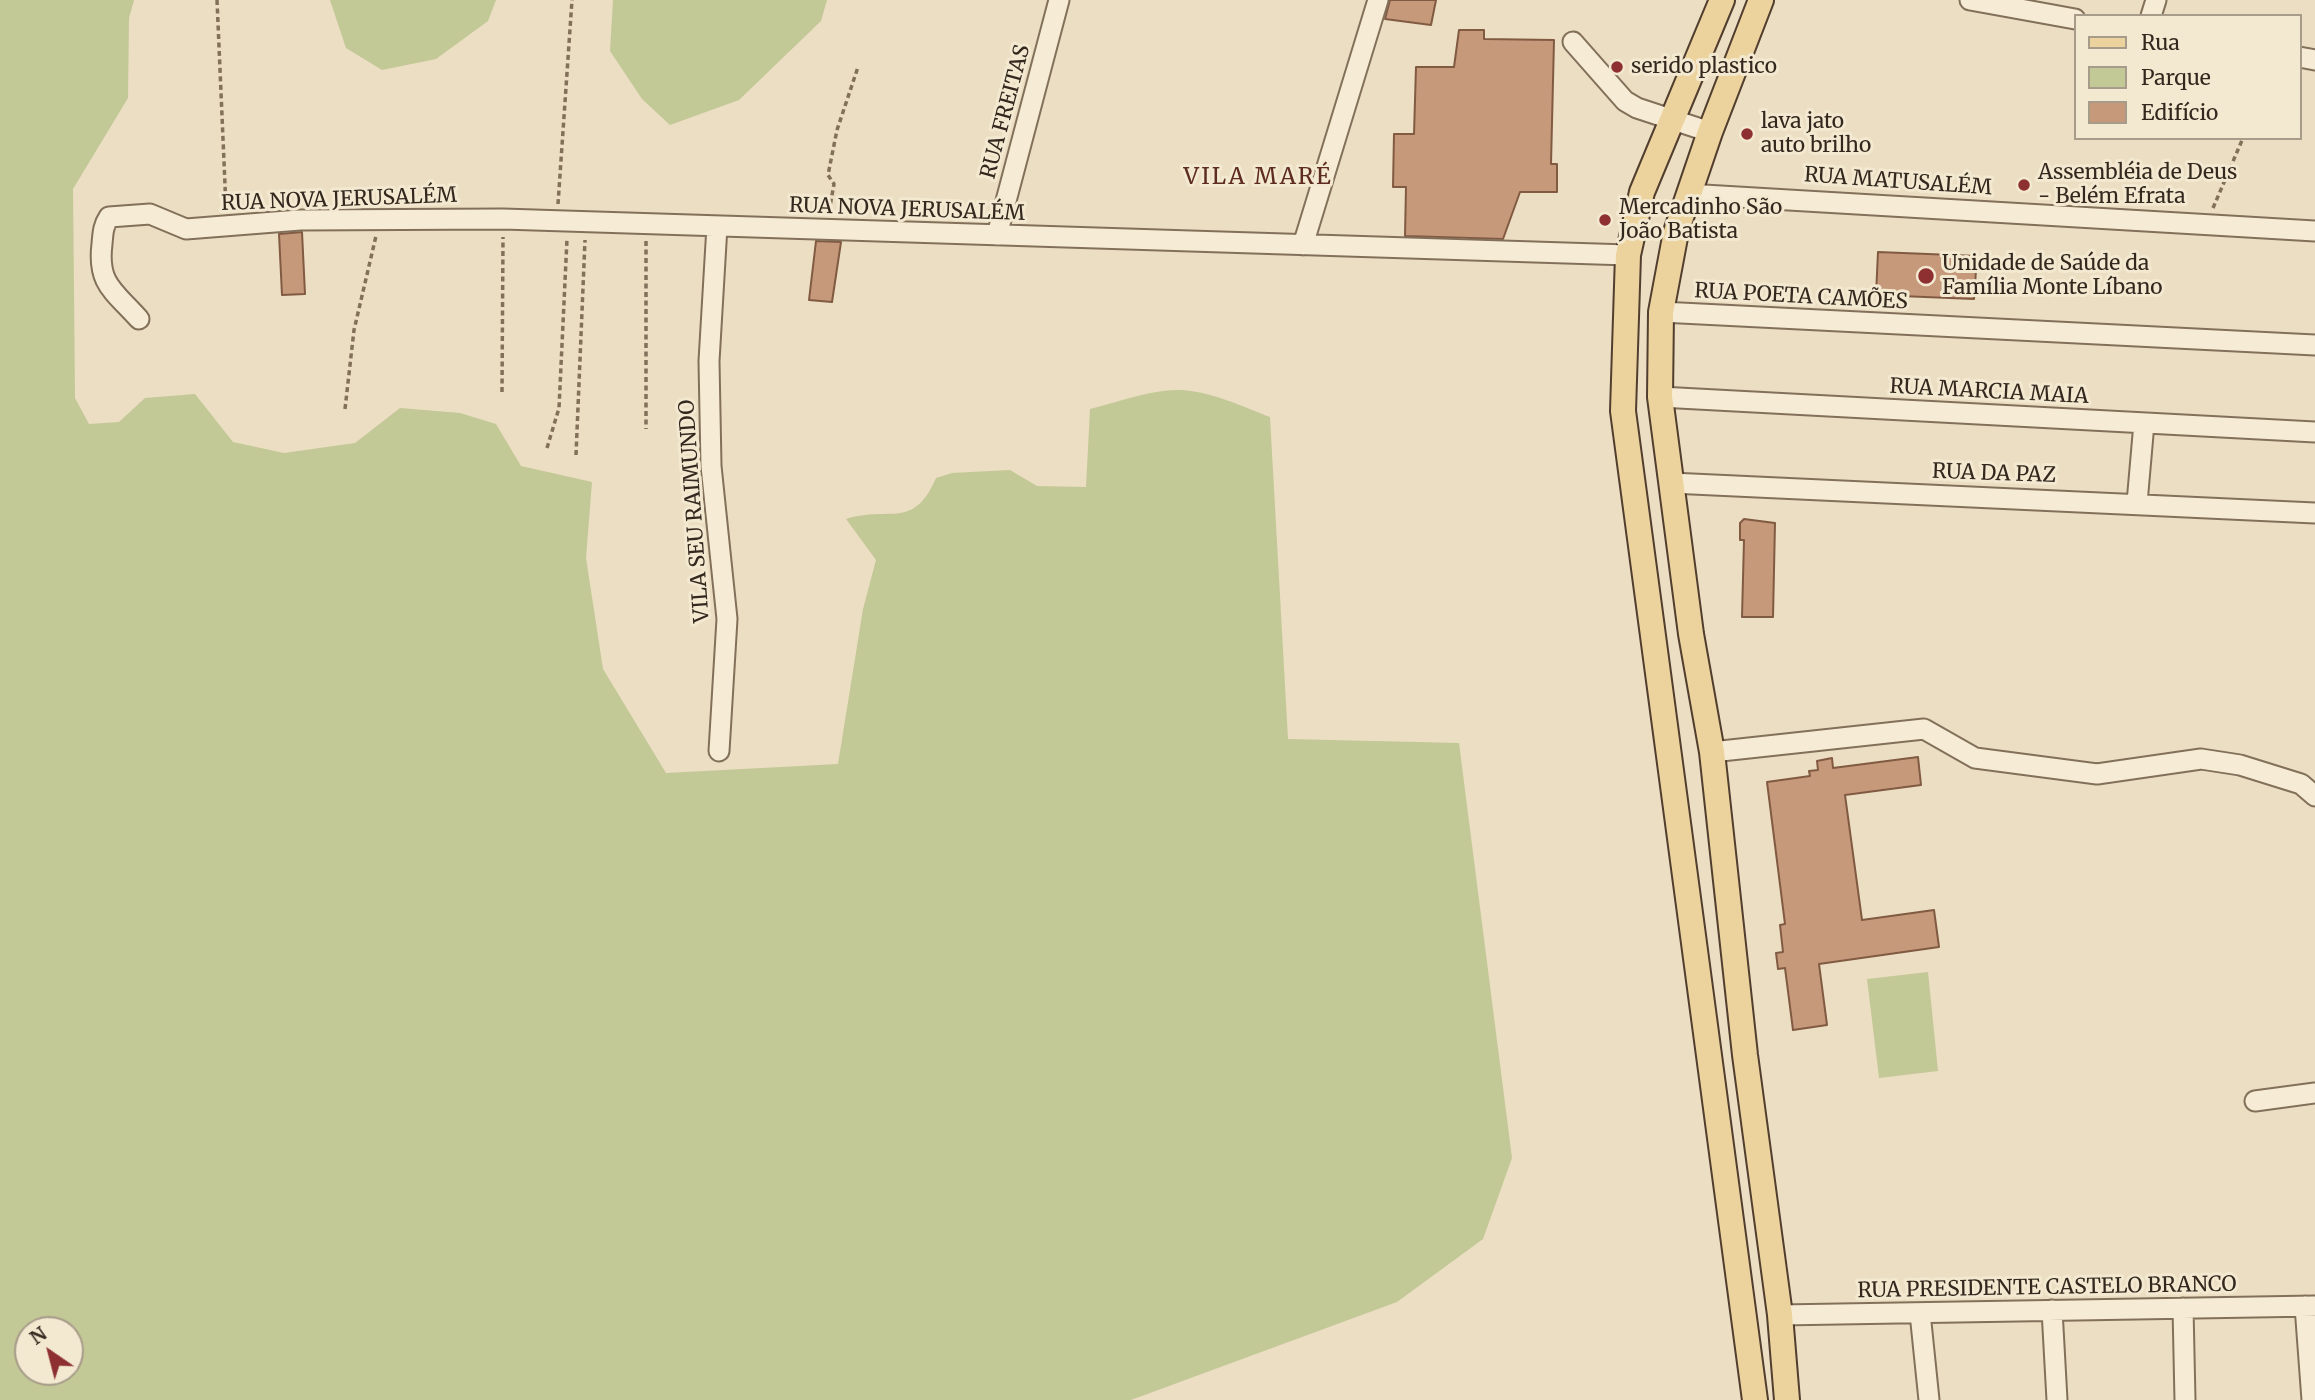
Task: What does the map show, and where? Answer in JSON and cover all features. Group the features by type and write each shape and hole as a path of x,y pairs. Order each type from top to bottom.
{"main road":[{"path":"1723,0 1670,120 1642,192 1628,255 1623,411 1755,1400"},
{"path":"1761,0 1687,194 1676,232 1661,312 1660,397 1691,634 1712,752 1745,1055 1780,1315 1787,1400"},
{"path":"1653,636 1691,634"}],"street":[{"name":"RUA FREITAS","path":"997,235 1059,0"},
{"path":"1303,245 1378,0"},
{"path":"1970,0 2074,19"},
{"path":"1573,42 1625,101 1670,120 1710,132"},
{"name":"RUA MATUSALÉM","path":"1687,194 2315,231"},
{"name":"RUA NOVA JERUSALÉM","path":"139,319 103,278 99,266 104,225 109,217 150,214 186,229 380,218 503,219 1628,255"},
{"name":"VILA SEU RAIMUNDO","path":"717,226 709,361 711,466 727,619 719,751"},
{"name":"RUA POETA CAMÕES","path":"1661,312 2315,345"},
{"name":"RUA MARCIA MAIA","path":"1660,397 2315,432"},
{"path":"2137,502 2144,423"},
{"name":"RUA DA PAZ","path":"1671,483 2137,502 2315,513"},
{"path":"1712,752 1924,729 1975,758 2097,774 2201,759 2240,765 2301,784 2315,796"},
{"path":"2255,1101 2315,1093"},
{"path":"2310,1306 2312,1400"},
{"name":"RUA PRESIDENTE CASTELO BRANCO","path":"1780,1315 2310,1306"},
{"path":"2183,1308 2185,1400"},
{"path":"2052,1310 2057,1400"},
{"path":"1920,1313 1929,1400"}],"path":[{"path":"217,0 225,136 226,226"},
{"path":"572,0 570,221 576,455"},
{"path":"825,230 834,184 828,174 837,130 858,67"},
{"path":"2207,223 2242,140"},
{"path":"345,410 354,330 380,218"},
{"path":"502,392 503,219"},
{"path":"547,448 559,408 570,221"},
{"path":"646,225 646,429"}],"green space":[{"path":"0,0 134,0 129,18 128,98 73,189 75,398 89,424 119,422 145,398 195,394 233,442 284,453 355,443 400,408 460,413 496,424 521,466 592,482 586,558 603,669 666,773 838,764 863,609 876,560 846,519 909,511 927,494 936,478 952,473 1010,470 1037,486 1086,487 1090,409 1136,396 1170,390 1193,391 1227,400 1270,417 1288,739 1459,743 1512,1158 1483,1239 1397,1302 1131,1400 0,1400"},
{"path":"330,0 496,0 488,21 436,59 382,70 346,48"},
{"path":"613,0 827,0 821,21 739,100 670,125 642,99 610,51"},
{"path":"1928,972 1938,1071 1879,1078 1867,979"}],"building":[{"path":"1390,0 1436,0 1431,25 1385,19"},
{"path":"1459,30 1484,30 1484,39 1554,40 1551,164 1557,164 1557,192 1520,192 1503,239 1405,236 1406,187 1393,187 1394,134 1414,134 1416,67 1454,67"},
{"path":"302,232 305,294 282,295 279,234"},
{"path":"816,241 841,242 832,302 809,300"},
{"path":"1878,252 1977,256 1974,299 1876,295"},
{"path":"1744,519 1775,523 1773,617 1742,617 1744,540 1740,540 1740,523"},
{"path":"1918,757 1921,785 1845,795 1862,920 1934,910 1939,947 1819,964 1827,1025 1793,1030 1785,968 1778,969 1776,953 1783,952 1780,925 1785,924 1767,782 1810,776 1809,771 1818,770 1817,761 1832,758 1833,768"}],"place":[{"name":"serido plastico","path":"1617,67"},
{"name":"lava jato auto brilho","path":"1747,134"},
{"name":"Assembléia de Deus - Belém Efrata","path":"2024,185"},
{"name":"Mercadinho São João Batista","path":"1605,220"},
{"name":"Unidade de Saúde da Família Monte Líbano","path":"1926,276"}],"district":[{"name":"VILA MARÉ","path":"1258,177"}]}
